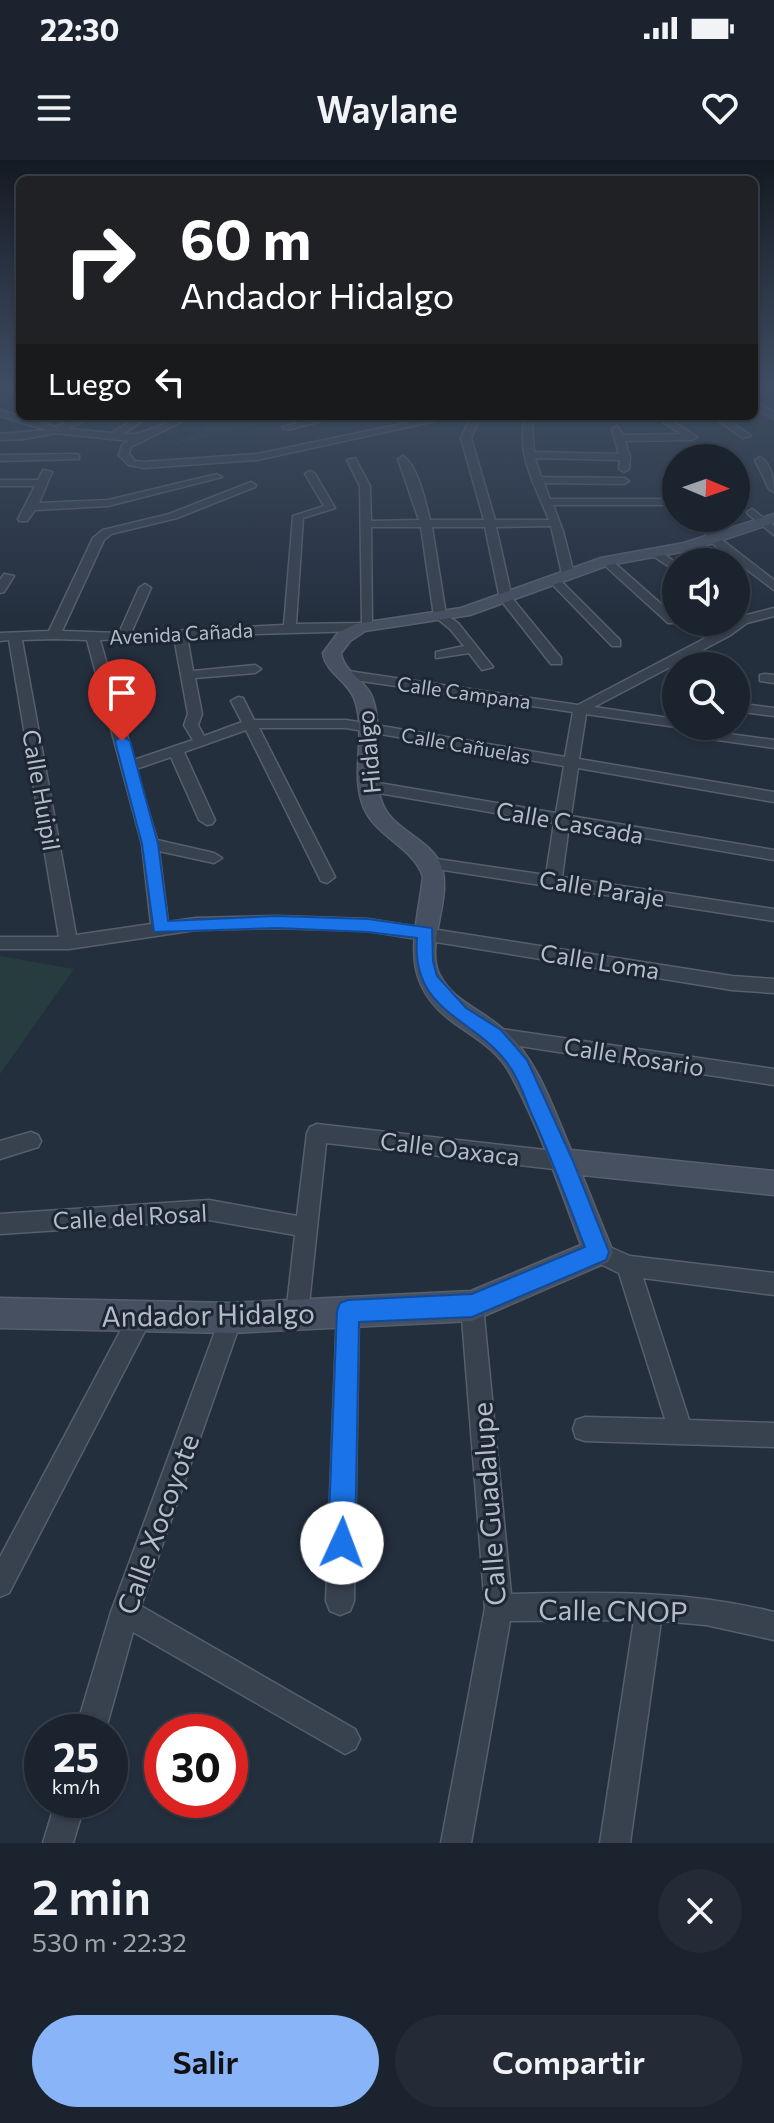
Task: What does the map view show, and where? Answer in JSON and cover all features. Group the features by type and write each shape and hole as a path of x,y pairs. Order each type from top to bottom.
{"street":[{"path":"353,463 365,486 365,626 440,616 506,599 606,561 657,554 712,538 762,517 774,532"},
{"path":"405,463 416,485 428,524 440,616 487,667"},
{"path":"473,463 506,599 556,661"},
{"path":"532,463 544,502 555,523 561,577 616,643"},
{"path":"625,463 624,481 630,503"},
{"path":"761,463 774,489"},
{"path":"23,519 32,507 47,472"},
{"path":"290,628 298,516 330,508 310,474"},
{"path":"32,507 90,505 217,477"},
{"path":"538,480 624,481"},
{"path":"0,483 40,483"},
{"path":"54,635 99,538 107,532 202,506 251,485"},
{"path":"90,505 96,487"},
{"path":"544,502 662,502"},
{"path":"365,524 555,523"},
{"path":"710,532 712,538 774,586"},
{"path":"657,554 662,558"},
{"path":"606,561 662,611"},
{"path":"0,589 8,576"},
{"path":"123,637 145,588"},
{"path":"750,616 774,612"},
{"name":"Avenida Cañada","path":"8,637 54,635 93,638 365,626"},
{"name":"Hidalgo","path":"365,626 344,637 332,653 333,662 348,675 363,696 367,727 367,786 374,809 391,830 430,863"},
{"path":"180,635 195,714 191,725 201,742"},
{"path":"553,880 580,709 719,636"},
{"name":"Calle Huipil","path":"8,637 69,943"},
{"path":"93,638 150,844 160,928"},
{"path":"441,655 472,648"},
{"path":"187,675 255,669"},
{"name":"Calle Campana","path":"348,675 662,721"},
{"path":"238,701 327,877"},
{"path":"750,709 774,712"},
{"name":"Calle Cañuelas","path":"130,766 251,724 291,722 367,727 774,797"},
{"path":"744,740 774,744"},
{"path":"176,751 207,820"},
{"name":"Calle Cascada","path":"367,786 774,855"},
{"path":"150,844 214,858"},
{"path":"430,863 434,877 424,961 429,979 459,1013 494,1035 520,1066 563,1161 598,1252 628,1266 774,1284"},
{"name":"Calle Paraje","path":"430,863 774,915"},
{"name":"Calle Loma","path":"0,943 69,943 160,928 277,922 368,925 732,983 774,986"},
{"name":"Calle Rosario","path":"494,1035 774,1077"},
{"name":"Calle Oaxaca","path":"306,1227 317,1133 774,1183"},
{"path":"0,1150 31,1141"},
{"name":"Calle del Rosal","path":"0,1224 209,1210 306,1227"},
{"path":"297,1314 306,1227"},
{"name":"Andador Hidalgo","path":"0,1313 139,1319 231,1318 472,1306 598,1252"},
{"path":"628,1266 681,1432"},
{"name":"Calle Guadalupe","path":"456,1843 499,1608 472,1306"},
{"path":"340,1601 348,1311"},
{"name":"Calle Xocoyote","path":"95,1714 125,1612 231,1318"},
{"path":"0,1584 139,1319"},
{"path":"585,1429 774,1435"},
{"path":"615,1843 650,1605"},
{"name":"Calle CNOP","path":"499,1608 650,1605 744,1617 774,1626"},
{"path":"125,1612 345,1739"},
{"path":"58,1843 66,1818"}],"green space":[{"path":"0,956 74,969 0,1074"}],"route":[{"path":"122,741 150,844 160,928 277,922 368,925 426,933 424,961 429,979 459,1013 494,1035 520,1066 563,1161 598,1252 472,1306 348,1311 342,1543"}]}
